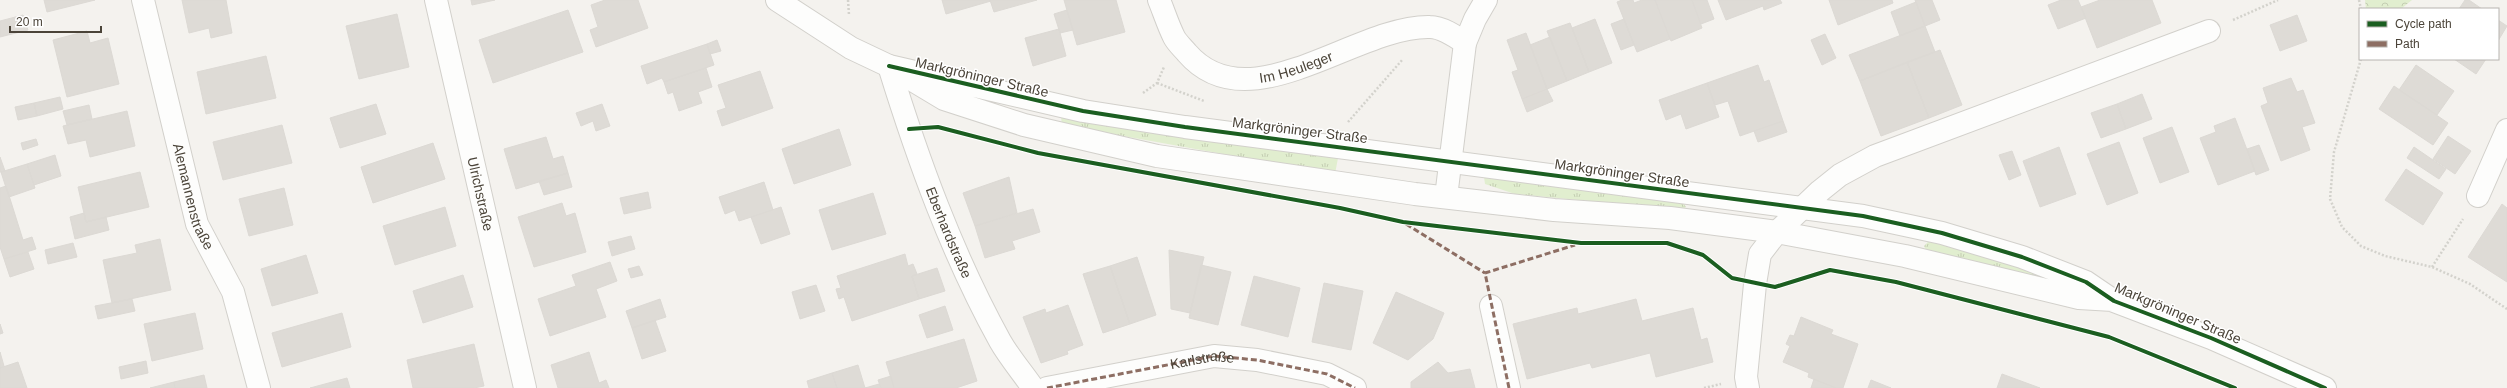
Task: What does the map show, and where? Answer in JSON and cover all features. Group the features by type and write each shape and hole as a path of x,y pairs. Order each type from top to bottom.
{"street":[{"name":"Alemannenstraße","path":"143,0 197,224 233,292 259,388"},
{"name":"Ulrichstraße","path":"436,0 525,388"},
{"name":"Markgröninger Straße","path":"777,0 851,48 890,66 944,99 1024,125 1157,156 1446,197 1554,210 1670,218 1777,232 1905,256 2079,298 2114,301"},
{"name":"Im Heuleger","path":"1159,0 1174,38 1196,63 1217,75 1240,80 1266,78 1397,32 1430,27 1452,33 1465,43"},
{"path":"1446,197 1465,43 1475,19 1486,0"},
{"path":"1748,388 1746,377 1755,284 1760,254 1777,232 1840,175 1875,156 2209,31"},
{"name":"Markgröninger Straße","path":"890,66 1084,111 1184,126 1352,147 1863,216 1957,237 2022,257 2086,282 2114,301 2211,338 2325,388"},
{"name":"Eberhardstraße","path":"890,66 909,129 949,236 1000,341 1033,388"},
{"path":"2478,196 2507,130"},
{"path":"1491,306 1509,388"},
{"name":"Karlstraße","path":"1047,388 1214,356 1257,360 1327,374 1355,388"}],"path":[{"path":"2209,31 2278,0"},
{"path":"1352,147 1342,130 1430,27"},
{"path":"1138,97 1157,83 1174,38"},
{"path":"2361,60 2334,152 2330,199 2342,227 2361,246 2385,256 2432,267 2470,284 2507,309"},
{"path":"2432,267 2478,196"}],"green space":[{"path":"2365,0 2412,0 2402,8 2366,8"},
{"path":"1061,117 1214,142 1338,158 1335,174 1062,125"},
{"path":"1484,177 1684,204 1686,207 1682,210 1515,194 1485,184"},
{"path":"1935,241 2023,267 2052,280 1926,250 1924,246 1928,242"}],"building":[{"path":"44,0 95,0 47,12"},
{"path":"182,0 226,0 232,33 211,38 209,28 189,33"},
{"path":"471,0 495,0 472,5"},
{"path":"605,0 638,0 648,28 596,47 590,30 598,27 591,5"},
{"path":"942,0 990,0 991,1 946,14"},
{"path":"990,0 1037,0 994,12"},
{"path":"1064,0 1116,0 1125,32 1077,45"},
{"path":"1622,0 1633,0 1634,3 1642,0 1655,0 1670,39 1637,52 1617,2"},
{"path":"1655,0 1692,0 1702,28 1671,41"},
{"path":"1692,0 1707,0 1714,19 1701,24"},
{"path":"1718,0 1780,0 1782,3 1764,10 1763,6 1726,20"},
{"path":"1829,0 1892,0 1893,3 1838,25"},
{"path":"1915,0 1932,0 1940,20 1925,26"},
{"path":"2061,0 2078,0 2086,18 2058,29 2048,5"},
{"path":"2100,0 2152,0 2161,23 2097,48 2081,7"},
{"path":"2465,0 2469,0 2481,8 2460,8"},
{"path":"1916,2 1925,26 1900,36 1891,12"},
{"path":"568,10 583,52 493,83 479,40"},
{"path":"1067,10 1073,30 1060,33 1054,14"},
{"path":"397,14 409,67 359,79 346,26"},
{"path":"23,15 28,30 0,37 0,21"},
{"path":"2297,15 2307,41 2280,51 2270,25"},
{"path":"1595,19 1612,63 1589,72 1572,28"},
{"path":"1624,19 1634,45 1621,50 1611,24"},
{"path":"2499,21 2507,26 2499,39"},
{"path":"1570,23 1589,72 1567,81 1547,31"},
{"path":"1925,26 1935,52 1860,81 1849,55"},
{"path":"1059,29 1066,56 1033,66 1025,38"},
{"path":"87,31 90,43 108,38 119,84 67,97 53,40"},
{"path":"1526,33 1547,89 1522,99 1512,72 1518,70 1507,40"},
{"path":"1825,34 1836,58 1822,65 1811,40"},
{"path":"1550,37 1567,81 1547,89 1530,45"},
{"path":"717,40 721,51 710,54 707,44"},
{"path":"707,44 714,65 664,82 662,78 647,84 641,66"},
{"path":"1940,50 1962,105 1929,118 1907,62"},
{"path":"266,56 276,98 206,114 197,72"},
{"path":"2455,60 2485,60 2476,74"},
{"path":"1907,62 1929,118 1881,136 1860,81"},
{"path":"1758,65 1764,82 1769,80 1783,121 1740,136 1728,101 1715,105 1707,83"},
{"path":"2416,65 2454,91 2437,115 2399,90"},
{"path":"706,68 712,87 698,92 702,103 679,111 673,92 668,94 664,82"},
{"path":"760,71 773,108 722,126 717,111 726,108 718,85"},
{"path":"2291,78 2297,92 2303,90 2315,123 2302,127 2310,150 2281,161 2261,106 2268,103 2263,88"},
{"path":"1707,83 1719,117 1686,129 1681,114 1666,120 1659,100"},
{"path":"2394,86 2448,123 2433,145 2379,109"},
{"path":"1547,89 1553,101 1527,112 1522,99"},
{"path":"2142,94 2152,119 2126,129 2117,104"},
{"path":"60,97 63,109 37,116 34,103"},
{"path":"34,103 37,116 18,120 15,107"},
{"path":"376,104 386,134 340,148 330,118"},
{"path":"602,104 610,126 596,131 593,121 581,126 576,113"},
{"path":"2117,104 2126,129 2101,138 2091,113"},
{"path":"89,105 92,119 67,125 63,111"},
{"path":"127,111 135,146 90,157 86,140 68,144 63,126"},
{"path":"2235,118 2255,171 2218,185 2200,138 2216,132 2214,126"},
{"path":"1783,121 1787,132 1758,142 1754,131"},
{"path":"282,125 292,163 223,180 213,142"},
{"path":"2172,127 2189,172 2160,183 2143,138"},
{"path":"839,129 851,165 794,184 782,149"},
{"path":"2448,136 2471,151 2455,174 2433,159"},
{"path":"546,137 553,159 563,156 568,173 516,189 504,149"},
{"path":"36,139 38,145 23,150 21,143"},
{"path":"2119,142 2138,193 2107,205 2087,154"},
{"path":"433,143 445,179 373,203 361,167"},
{"path":"2259,145 2269,170 2256,175 2247,149"},
{"path":"2059,147 2076,194 2040,207 2023,161"},
{"path":"2414,147 2446,169 2439,179 2407,158"},
{"path":"2012,151 2021,175 2009,180 1999,155"},
{"path":"55,155 61,176 34,185 27,164"},
{"path":"0,157 5,171 0,172"},
{"path":"27,164 35,188 9,197 1,172"},
{"path":"2406,169 2443,193 2423,225 2385,200"},
{"path":"140,172 149,207 86,222 78,187"},
{"path":"568,173 572,187 544,195 539,181"},
{"path":"1009,177 1017,213 975,226 963,193"},
{"path":"764,182 773,210 739,221 735,210 725,214 719,197"},
{"path":"6,186 23,240 32,237 36,249 4,259 0,247 0,188"},
{"path":"284,188 293,225 249,236 239,199"},
{"path":"648,192 651,208 624,214 620,198"},
{"path":"873,193 886,234 832,250 819,210"},
{"path":"562,203 566,216 575,213 586,252 534,267 518,217"},
{"path":"2502,204 2507,208 2507,282 2468,257"},
{"path":"445,207 456,246 395,265 383,226"},
{"path":"781,207 790,234 761,244 751,217"},
{"path":"1033,209 1040,232 1012,241 1015,249 985,258 975,226"},
{"path":"84,213 86,222 106,217 109,230 75,239 70,217"},
{"path":"631,236 635,249 612,256 608,242"},
{"path":"160,239 171,290 112,303 103,260 137,253 135,245"},
{"path":"73,243 77,257 48,264 45,250"},
{"path":"1169,250 1204,257 1190,313 1171,309"},
{"path":"28,252 34,269 10,277 4,259"},
{"path":"905,254 908,266 913,264 917,274 912,276 919,299 852,321 844,297 839,299 836,289 841,288 837,276"},
{"path":"306,255 318,293 272,306 261,269"},
{"path":"1137,257 1156,315 1130,324 1110,266"},
{"path":"610,262 617,281 596,289 606,317 550,336 538,299 576,286 572,275"},
{"path":"1201,265 1231,272 1218,325 1189,318"},
{"path":"639,266 643,275 631,278 628,269"},
{"path":"1110,266 1130,324 1103,333 1083,274"},
{"path":"937,268 945,291 919,299 912,276"},
{"path":"463,275 473,307 423,323 413,291"},
{"path":"1254,276 1300,288 1288,337 1241,325"},
{"path":"1324,283 1363,291 1351,350 1312,342"},
{"path":"816,285 825,311 800,319 792,292"},
{"path":"1396,292 1444,313 1433,339 1408,360 1373,343"},
{"path":"132,299 135,311 98,319 95,306"},
{"path":"660,299 666,317 632,328 626,311"},
{"path":"1636,299 1642,321 1693,308 1701,340 1707,338 1713,362 1656,377 1650,353 1592,368 1590,363 1527,379 1513,324 1577,308 1578,314"},
{"path":"1068,305 1083,345 1067,351 1068,354 1041,363 1023,317 1045,309 1046,313"},
{"path":"945,306 953,330 927,338 919,315"},
{"path":"195,313 203,349 152,361 144,324"},
{"path":"342,313 351,347 282,367 272,333"},
{"path":"1801,317 1833,330 1831,334 1858,344 1843,388 1836,388 1808,377 1809,373 1783,362 1790,346 1786,344 1790,335 1794,336"},
{"path":"655,320 666,351 642,359 632,328"},
{"path":"0,324 3,333 0,334"},
{"path":"964,339 977,381 956,388 894,388 886,362"},
{"path":"474,344 484,386 474,388 413,388 407,360"},
{"path":"0,352 4,366 0,368"},
{"path":"589,352 599,383 606,380 609,388 558,388 551,365"},
{"path":"146,361 148,373 121,379 119,367"},
{"path":"18,362 27,388 0,388 0,368"},
{"path":"1438,362 1448,373 1470,369 1475,388 1411,388 1411,382"},
{"path":"858,365 865,388 837,388 832,373"},
{"path":"832,373 837,388 809,388 807,381"},
{"path":"2002,374 2040,388 1997,388"},
{"path":"204,375 207,388 175,388 174,382"},
{"path":"891,376 894,388 881,388 878,380"},
{"path":"347,378 350,388 310,388"},
{"path":"1814,379 1836,388 1811,388"},
{"path":"1871,380 1891,388 1868,388"},
{"path":"174,382 175,388 150,388"},
{"path":"879,384 881,388 865,388"}],"marked path":[{"path":"1406,224 1485,273"},
{"path":"1509,388 1485,273 1575,245"},
{"path":"1047,388 1214,356 1257,360 1327,374 1355,388"}],"cycle path":[{"path":"889,66 1083,111 1185,127 1863,216 1942,233 2022,257 2086,282 2114,301 2211,338 2325,388"},
{"path":"909,129 938,127 1038,153 1340,208 1403,222 1581,243 1667,243 1703,255 1732,278 1775,287 1830,270 1896,282 2109,337 2235,388"}]}
